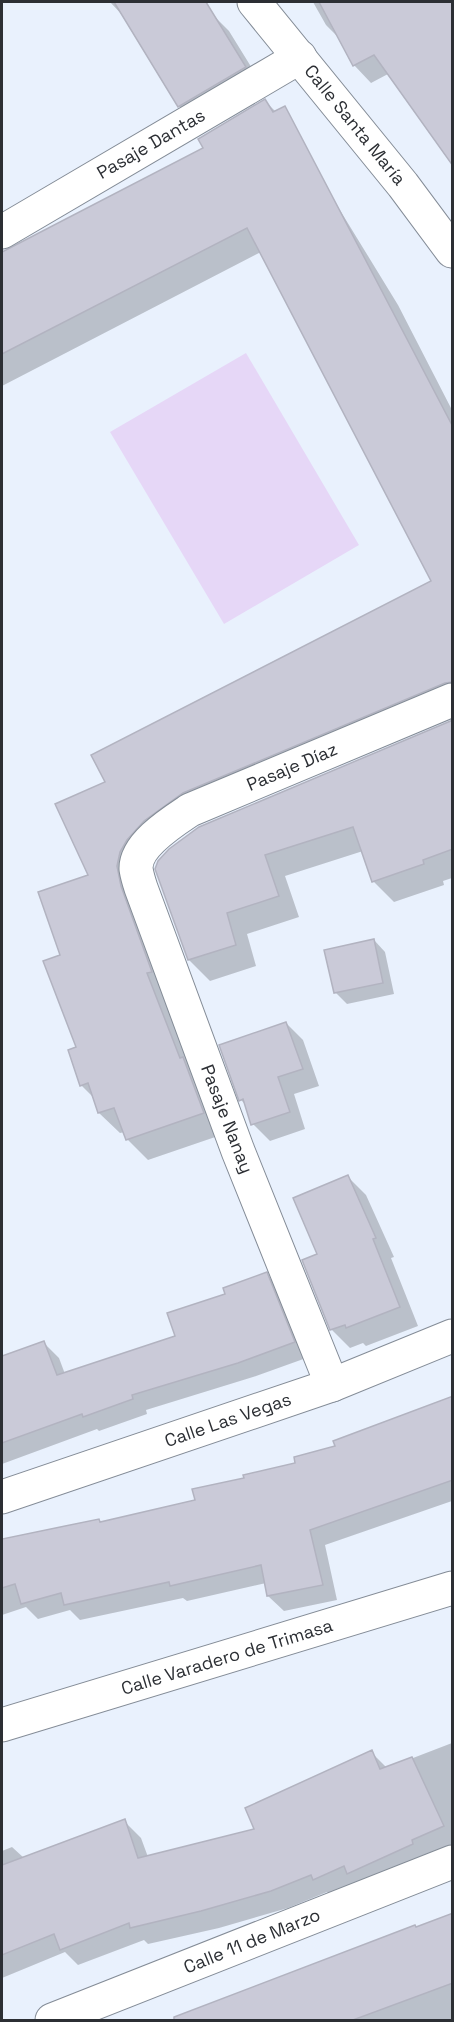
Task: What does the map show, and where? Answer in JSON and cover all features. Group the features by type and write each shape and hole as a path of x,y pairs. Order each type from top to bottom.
{"street":[{"name":"Calle Santa María","path":"254,2 403,185 453,251"},
{"name":"Pasaje Dantas","path":"2,232 300,57"},
{"name":"Pasaje Díaz","path":"142,851 162,828 190,810 453,700"},
{"name":"Pasaje Nanay","path":"142,851 136,868 141,888 238,1150 332,1385"},
{"name":"Calle Las Vegas","path":"2,1497 332,1385 453,1336"},
{"name":"Calle Varadero de Trimasa","path":"2,1725 453,1588"},
{"name":"Calle 11 de Marzo","path":"52,2020 453,1862"}],"shaded area":[{"path":"246,353 359,545 224,624 110,432"}],"building":[{"path":"114,2 206,2 246,67 178,107"},
{"path":"319,2 453,2 453,166 374,55 353,66"},
{"path":"265,99 273,112 285,106 453,427 453,682 445,683 183,793 144,821 127,840 120,852 117,866 121,886 152,972 147,973 204,1113 126,1140 114,1108 98,1113 88,1083 80,1086 68,1050 76,1047 43,961 60,955 38,892 88,875 55,804 105,782 91,755 431,581 247,228 2,354 2,252 203,148 198,139"},
{"path":"453,720 453,849 423,860 424,864 372,882 353,827 265,855 279,896 227,913 236,945 188,960 155,869 158,861 169,849 199,827"},
{"path":"374,939 383,983 334,993 324,950"},
{"path":"286,1022 303,1069 278,1077 290,1112 251,1125 243,1099 239,1101 219,1045"},
{"path":"348,1175 376,1238 373,1239 400,1307 346,1328 345,1325 330,1330 302,1260 317,1254 293,1198"},
{"path":"267,1272 295,1342 238,1363 132,1395 133,1399 83,1417 82,1414 2,1443 2,1356 44,1341 57,1375 175,1336 167,1313 225,1294 223,1288"},
{"path":"453,1396 453,1480 310,1530 323,1585 267,1596 261,1565 170,1586 169,1582 64,1605 61,1593 21,1604 15,1584 2,1588 2,1539 99,1519 100,1522 195,1500 192,1489 244,1478 243,1475 295,1463 294,1457 335,1446 333,1441"},
{"path":"372,1750 380,1769 412,1757 444,1826 412,1840 413,1844 347,1874 344,1866 313,1880 311,1875 271,1891 201,1911 130,1928 129,1923 60,1950 54,1934 2,1955 2,1865 125,1819 138,1858 254,1829 245,1808"},
{"path":"453,1913 453,1983 353,2020 174,2020 174,2017 415,1925 416,1927"}]}
